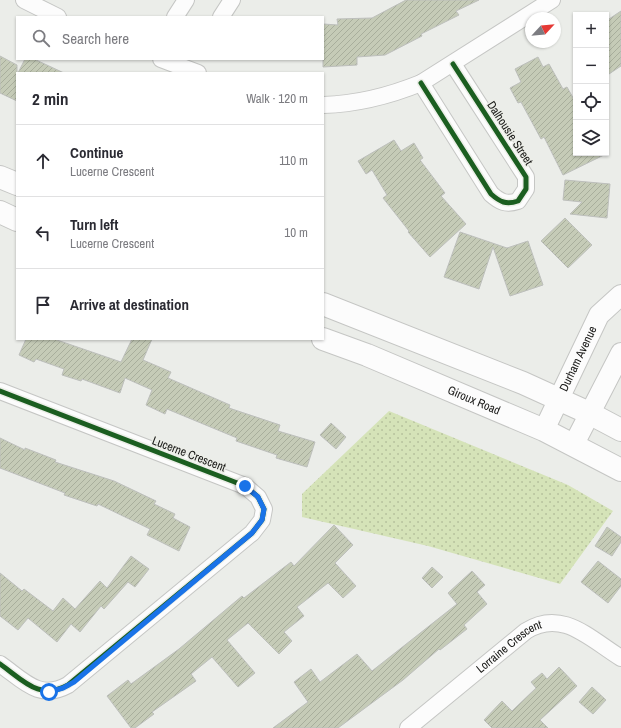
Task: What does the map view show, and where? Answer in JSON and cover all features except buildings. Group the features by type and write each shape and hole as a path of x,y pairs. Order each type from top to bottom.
{"main road":[{"path":"0,177 16,184"},
{"path":"0,212 16,220"},
{"path":"324,304 559,399 590,413 621,430"},
{"name":"Giroux Road","path":"324,339 367,355 544,430 574,444 621,470"}],"street":[{"path":"24,0 56,16"},
{"path":"177,16 186,0"},
{"path":"222,16 232,0"},
{"path":"324,105 357,102 376,98 399,92 421,83 552,0"},
{"path":"165,60 194,67"},
{"name":"Dalhousie Street","path":"421,83 491,194 496,199 507,203 518,201 526,189 526,177 453,64"},
{"name":"Durham Avenue","path":"544,430 599,315 621,295"},
{"path":"574,444 621,354"},
{"name":"Lucerne Crescent","path":"0,391 245,486 258,497 264,509 262,520 252,533 68,685 49,692 39,691 0,664"},
{"name":"Lorraine Crescent","path":"408,728 526,631 543,623 554,622 569,626 621,658"}],"green space":[{"path":"389,411 568,485 613,511 560,584 428,546 302,517 302,494"}],"cycle path":[{"path":"421,83 491,194 503,202 510,203 518,201 526,189 526,177 453,64"},
{"path":"0,391 245,486 258,497 264,509 262,520 252,533 68,685 48,691 40,690 24,682 0,664"}],"route":[{"path":"49,692 56,691 74,682 252,533 262,520 264,509 262,502 258,497 252,490 245,486"}]}
